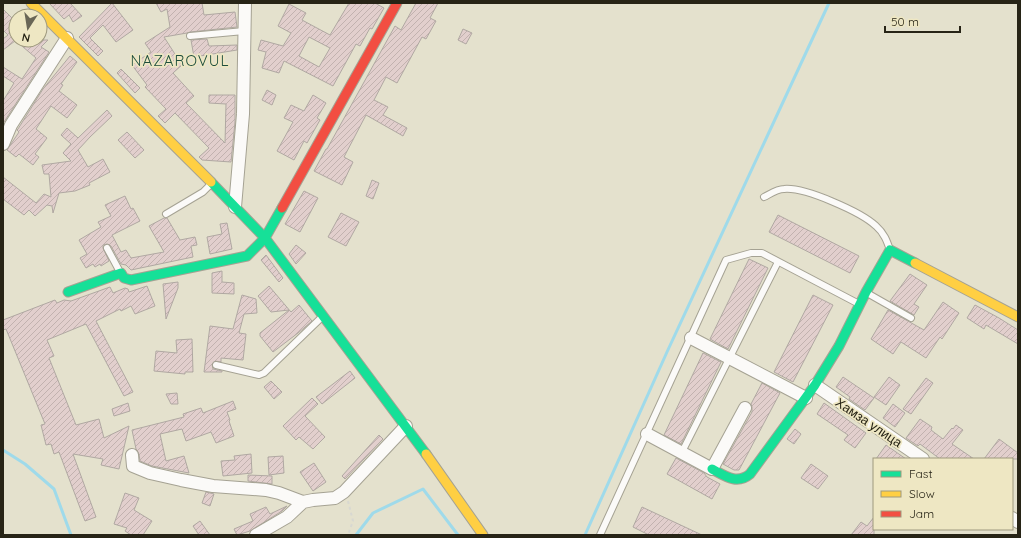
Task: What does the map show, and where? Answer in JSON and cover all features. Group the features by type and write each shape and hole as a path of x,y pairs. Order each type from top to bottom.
{"street":[{"path":"31,3 212,183 265,238 406,426 483,535"},
{"path":"235,207 243,114 245,3"},
{"path":"68,292 121,273 124,278 131,280 247,256 265,238 394,4"},
{"path":"3,144 11,125 67,38"},
{"path":"647,434 730,478 738,481 745,479 815,385 839,346 866,292 890,250 1018,317"},
{"path":"691,338 806,398"},
{"name":"Хамза улица","path":"815,385 922,458"},
{"path":"712,469 745,408"},
{"path":"256,535 287,517 303,502 335,498 344,492 406,426"},
{"path":"132,455 133,466 150,473 213,486 266,490 303,502"}],"lane":[{"path":"190,36 244,31"},
{"path":"166,214 203,192 212,183"},
{"path":"764,197 782,189 799,189 822,196 857,214 876,226 886,237 890,250"},
{"path":"107,248 121,273"},
{"path":"600,535 726,260 751,253 762,253 860,304"},
{"path":"682,452 778,262"},
{"path":"866,292 911,318"},
{"path":"216,365 259,375 264,374 323,316"}],"path":[{"path":"344,492 350,507 353,521 348,535"}],"building":[{"path":"49,3 70,3 82,16 73,22 69,15 64,19"},
{"path":"112,3 133,30 116,42 103,25 90,38 103,51 98,56 79,37"},
{"path":"156,3 202,3 204,15 235,12 237,27 190,32 164,37 182,65 173,73 194,96 186,103 225,143 226,104 209,103 209,95 235,95 235,122 231,162 202,160 199,157 209,148 175,113 165,123 158,116 166,109 145,87 147,85 132,65 151,52 145,43 170,27 167,9 161,12"},
{"path":"349,3 375,3 384,8 360,46 356,44 333,86 284,61 279,73 262,68 266,52 258,50 261,40 283,46 291,33 278,26 289,4 306,13 302,20 330,35","holes":["309,37 330,48 319,67 299,56"]},
{"path":"416,3 438,3 430,18 436,21 426,39 422,37 397,83 386,77 374,100 388,107 383,115 407,128 403,136 366,115 344,157 353,162 342,185 314,171 395,26 401,30"},
{"path":"3,9 8,14 8,35 3,30"},
{"path":"463,29 472,33 466,44 458,40"},
{"path":"8,35 8,46 3,50 3,39"},
{"path":"207,39 209,46 237,45 237,50 194,57 191,40"},
{"path":"24,48 43,48 49,52 4,122 3,101 14,83 3,76 3,67 22,79 36,58"},
{"path":"70,56 77,62 61,84 63,85 59,91 77,105 67,118 51,106 36,129 47,138 35,154 39,157 33,165 19,154 16,157 7,150 19,132 17,130 43,89"},
{"path":"121,69 140,88 135,93 117,73"},
{"path":"267,90 276,95 272,105 262,100"},
{"path":"313,95 326,103 317,118 320,120 307,143 304,141 294,160 277,151 293,122 284,118 291,105 304,111"},
{"path":"107,110 112,116 78,150 88,167 103,159 110,172 89,183 90,185 75,191 59,193 53,213 52,206 47,205 35,216 29,210 24,215 3,199 3,177 36,203 44,194 51,197 49,174 44,174 42,165 71,161 63,153 71,144 61,135 67,128 78,138"},
{"path":"127,132 144,150 135,158 118,140"},
{"path":"372,180 379,183 373,199 366,196"},
{"path":"304,191 318,198 300,232 285,224"},
{"path":"125,196 131,209 133,208 140,221 112,235 121,252 126,250 131,258 164,252 149,226 164,218 167,218 180,240 195,237 197,245 191,246 193,257 131,270 126,265 121,264 111,246 107,244 103,245 103,248 109,261 101,266 100,264 95,267 93,264 86,268 80,258 87,254 79,240 101,227 98,222 111,216 105,205"},
{"path":"341,213 359,222 346,246 328,237"},
{"path":"778,215 859,256 850,273 769,232"},
{"path":"227,223 232,249 210,254 207,237 222,234 220,224"},
{"path":"296,245 306,253 296,264 289,254"},
{"path":"266,255 283,278 279,282 261,260"},
{"path":"749,259 768,268 728,349 710,339"},
{"path":"222,271 222,282 234,283 234,294 212,293 212,273"},
{"path":"910,274 927,285 914,304 919,307 914,315 890,301"},
{"path":"178,282 178,288 166,319 163,284"},
{"path":"147,286 155,306 135,314 131,306 121,311 120,309 96,321 133,392 124,396 86,324 47,340 54,356 49,358 76,425 99,419 104,438 129,426 119,469 101,465 103,459 73,454 96,517 85,521 59,452 54,454 51,444 46,445 41,425 45,424 6,329 3,330 3,320 55,300 57,303 64,300 71,301 110,287 113,293 125,288 128,289 129,292"},
{"path":"269,286 291,312 299,305 312,321 273,352 260,336 260,333 289,310 271,312 258,296"},
{"path":"242,295 256,299 257,313 244,314 239,333 246,334 243,360 221,358 221,362 215,361 212,364 213,369 222,372 204,372 210,326 233,329"},
{"path":"813,295 833,305 793,382 774,372"},
{"path":"943,302 959,313 942,339 940,337 926,358 901,342 893,354 871,339 888,310 924,330"},
{"path":"975,305 1018,330 1018,344 986,325 984,329 967,318"},
{"path":"192,339 193,372 185,372 185,374 154,371 156,351 177,353 176,340"},
{"path":"703,353 721,362 681,444 664,435"},
{"path":"350,371 355,378 322,404 316,397"},
{"path":"843,377 874,398 865,410 849,399 850,397 836,387"},
{"path":"889,377 900,385 886,405 874,397"},
{"path":"926,378 933,383 911,414 903,409"},
{"path":"271,381 282,392 274,399 264,387"},
{"path":"762,383 780,393 739,470 734,470 723,464 752,412 751,404"},
{"path":"177,393 178,404 171,404 166,394"},
{"path":"312,398 318,404 305,416 325,437 313,449 299,437 296,440 283,426"},
{"path":"233,401 236,409 227,412 234,436 216,443 211,432 186,441 182,429 160,434 166,461 184,456 189,473 152,466 140,461 132,430 184,417 183,414 201,408 203,413"},
{"path":"128,403 130,411 114,416 112,409"},
{"path":"824,403 866,433 855,448 844,440 848,435 817,414"},
{"path":"893,404 905,413 895,427 883,418"},
{"path":"920,419 932,427 931,430 943,439 956,425 963,430 952,444 973,458 939,458 920,444 918,446 906,438"},
{"path":"795,429 801,434 794,444 787,439"},
{"path":"379,435 383,439 345,479 342,476"},
{"path":"999,439 1018,453 1018,459 985,458"},
{"path":"886,445 905,458 877,458"},
{"path":"251,454 252,473 223,476 221,461 235,460 234,456"},
{"path":"283,456 284,473 269,475 268,457"},
{"path":"676,458 704,473 707,477 720,484 712,499 667,474"},
{"path":"314,463 326,482 313,491 300,472"},
{"path":"811,464 828,476 818,489 801,478"},
{"path":"248,475 272,476 272,484 248,481"},
{"path":"206,492 214,494 210,506 202,503"},
{"path":"125,493 139,498 134,510 152,521 143,535 131,535 125,531 127,528 114,524"},
{"path":"287,506 282,511 250,531 237,535 234,529 253,521 250,514 266,507 270,514"},
{"path":"642,507 702,535 649,535 633,527"},
{"path":"873,518 874,535 851,535 861,522 867,526"},
{"path":"200,521 210,535 199,535 193,526"}],"waterway":[{"path":"585,535 667,352 829,3"},
{"path":"3,450 25,464 54,489 71,535"},
{"path":"356,535 373,513 423,489 458,535"}],"traffic: fast":[{"path":"211,182 265,238 426,454"},
{"path":"68,292 121,273 124,278 131,280 247,256 265,238 282,208"},
{"path":"712,469 726,477 736,479 740,479 750,474 815,385 839,346 866,292 890,250 915,263"}],"traffic: slow":[{"path":"31,3 211,182"},
{"path":"915,263 1018,317"},
{"path":"426,454 483,535"}],"traffic: jam":[{"path":"282,208 397,3"}],"district":[{"name":"NAZAROVUL","path":"180,61"}]}
